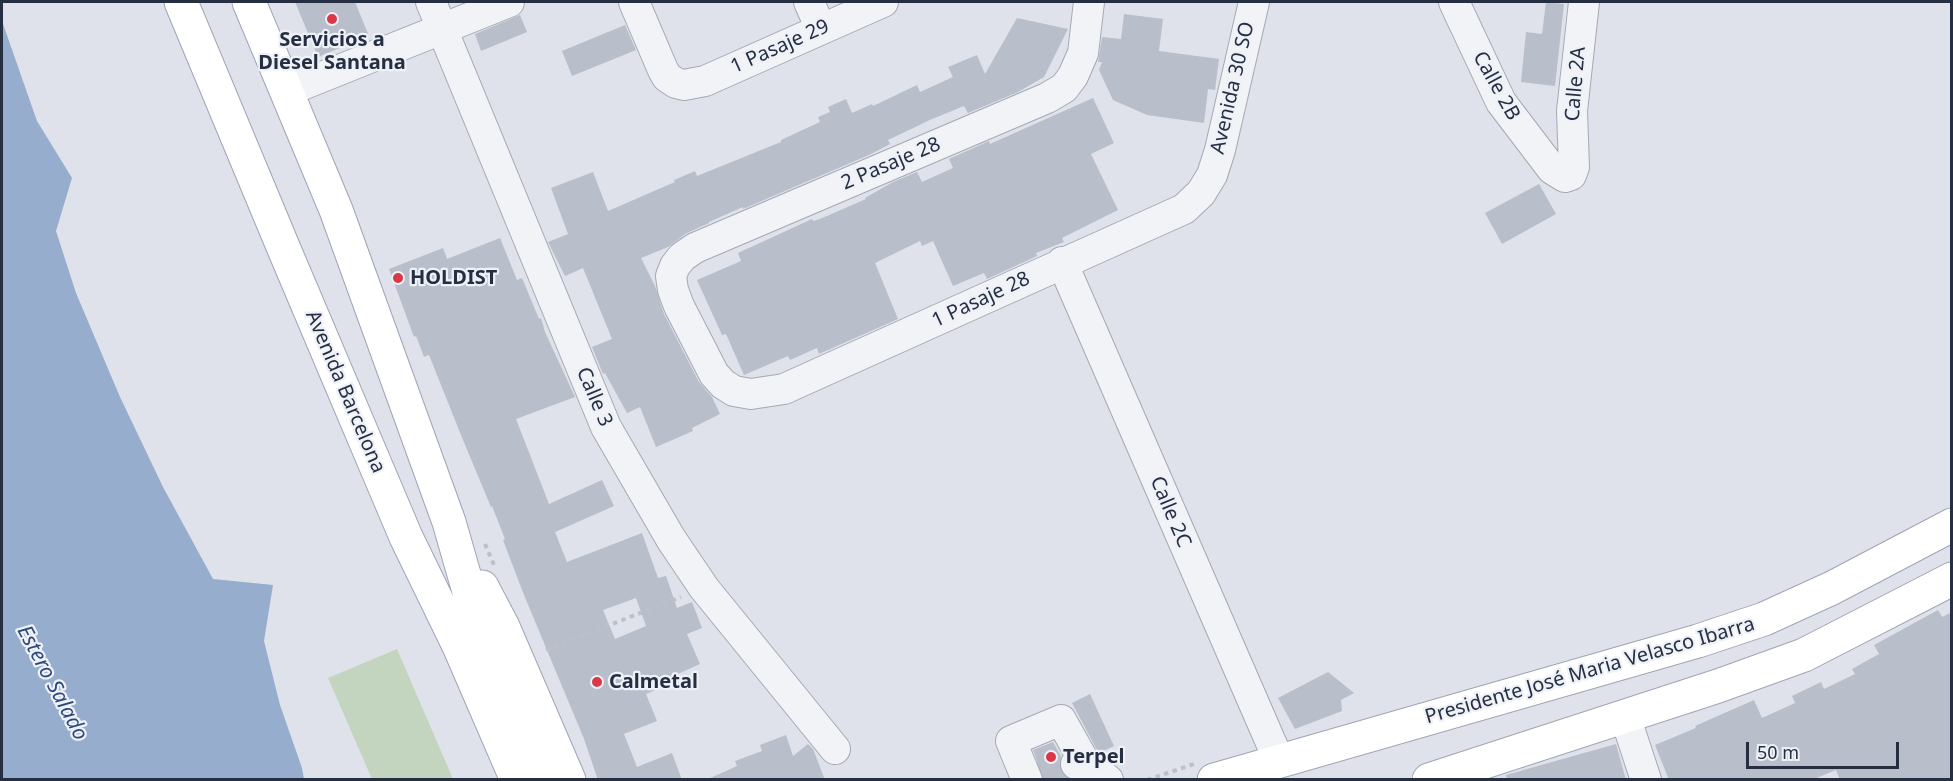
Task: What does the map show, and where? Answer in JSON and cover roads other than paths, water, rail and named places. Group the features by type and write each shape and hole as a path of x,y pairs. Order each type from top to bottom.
{"main road":[{"name":"Avenida Barcelona","path":"181,2 406,537 471,642 544,780"},
{"name":"Avenida Barcelona","path":"249,2 336,210 449,522 471,642 517,780"},
{"path":"449,522 503,627 569,780"},
{"name":"Presidente José Maria Velasco Ibarra","path":"1207,775 1270,770 1764,619 1832,588 1952,525"},
{"path":"406,537 439,654 493,780"},
{"path":"1429,780 1804,656 1947,582 1948,560 1941,549 1929,543 1917,544"}],"street":[{"name":"Calle 3","path":"431,2 606,427 671,539 704,588 835,749"},
{"path":"287,91 509,2"},
{"name":"1 Pasaje 29","path":"634,2 667,77 675,83 684,85 705,81 883,2"},
{"path":"808,2 820,29"},
{"name":"2 Pasaje 28","path":"734,391 714,374 678,306 672,276 682,256 695,248 1047,98 1064,88 1073,76 1083,53 1089,2"},
{"name":"Avenida 30 SO","path":"1212,175 1220,150 1254,2"},
{"name":"Calle 2B","path":"1454,2 1494,89 1511,117 1558,174 1568,176 1573,172 1574,166"},
{"name":"Calle 2A","path":"1574,166 1572,111 1584,2"},
{"name":"1 Pasaje 28","path":"734,391 751,394 784,389 1184,208 1201,193 1212,175"},
{"name":"Calle 2C","path":"1062,262 1270,770"},
{"path":"1625,716 1646,780"},
{"path":"1030,773 1011,741 1061,720 1076,753 1108,780"}],"water":[{"name":"Estero Salado","path":"2,21 37,121 72,178 56,231 76,293 120,397 163,487 213,579 273,585 264,641 280,705 304,779 2,779"}],"tunnel":[{"path":"1037,779 1076,764"}],"place":[{"name":"Servicios a Diesel Santana","path":"332,19"},
{"name":"HOLDIST","path":"398,278"},
{"name":"Calmetal","path":"597,682"},
{"name":"Terpel","path":"1051,757"}]}
